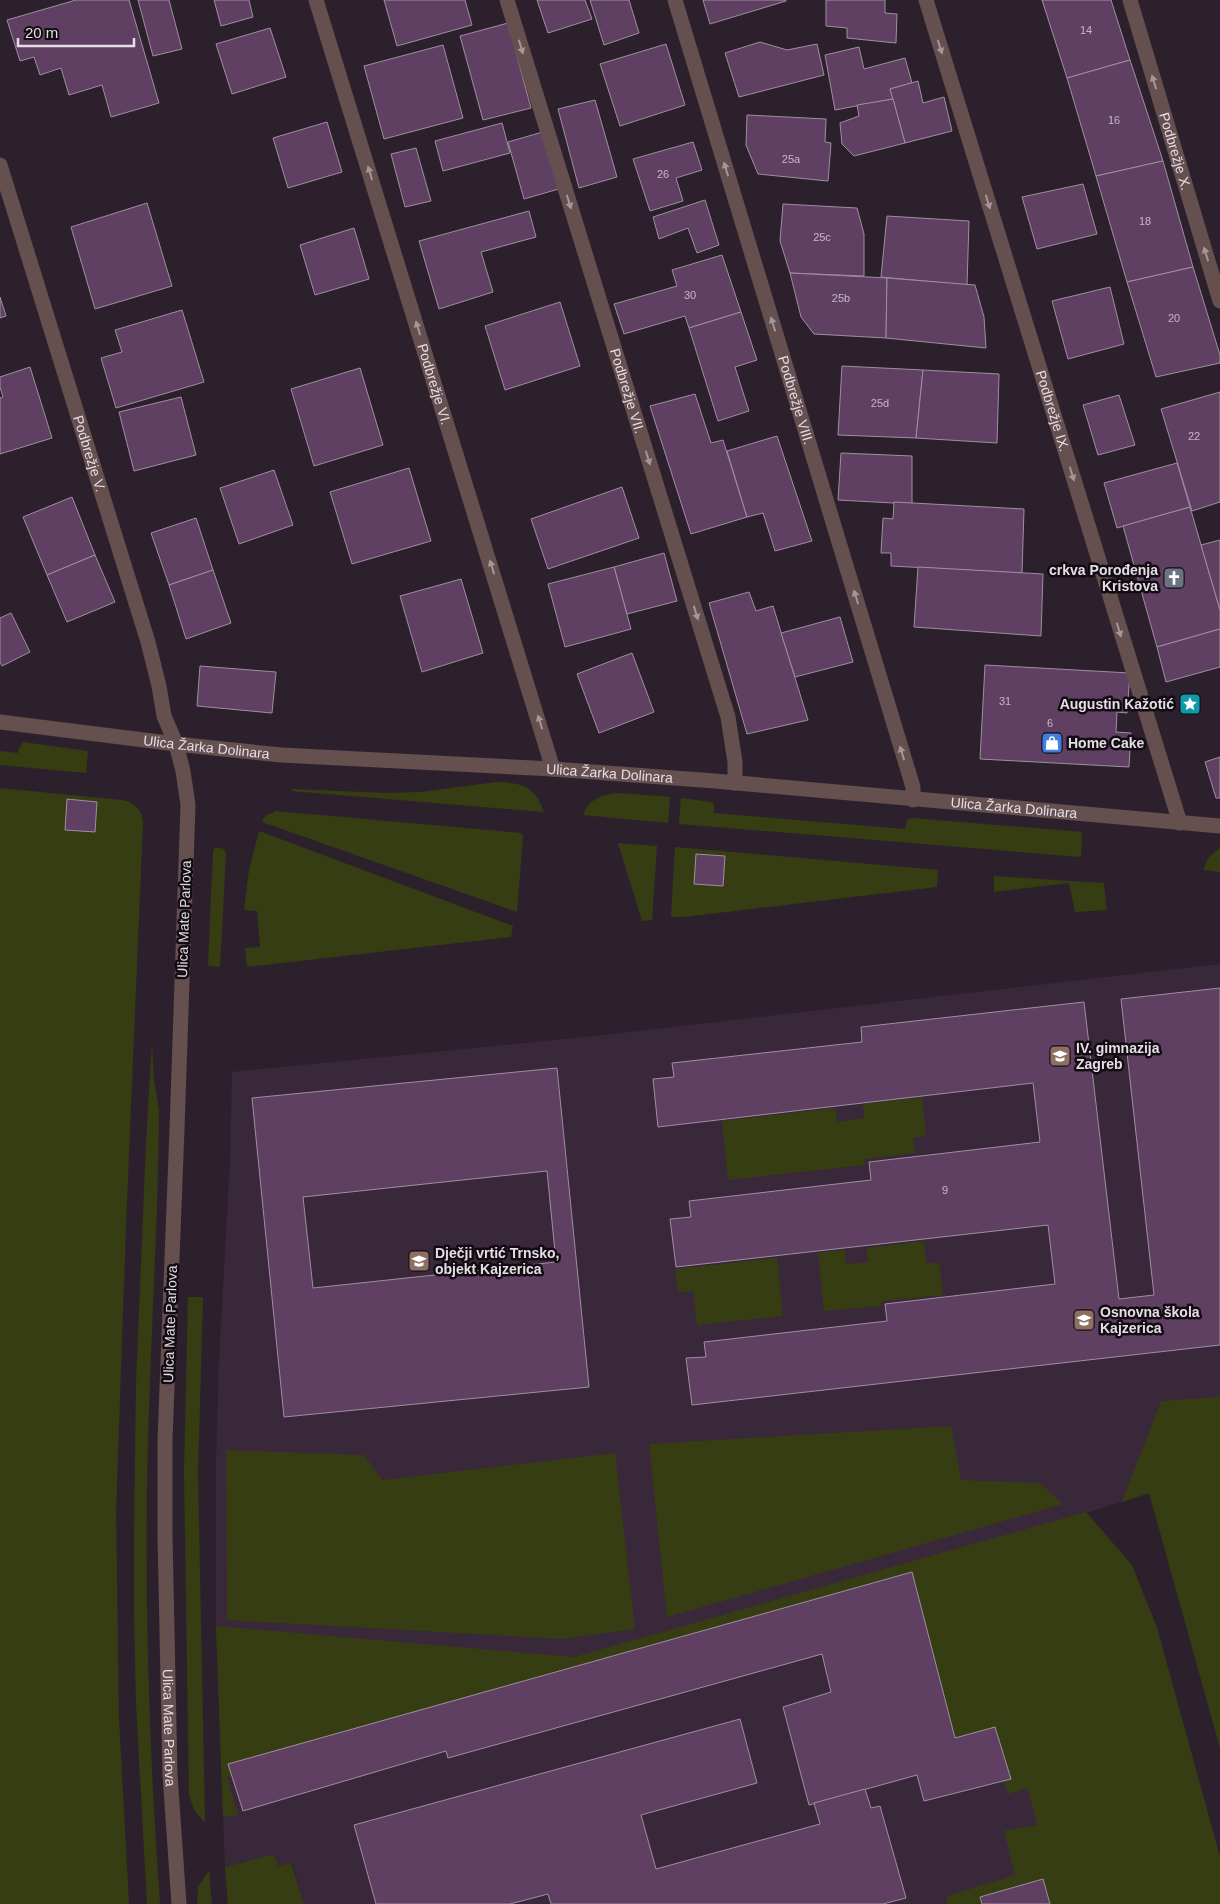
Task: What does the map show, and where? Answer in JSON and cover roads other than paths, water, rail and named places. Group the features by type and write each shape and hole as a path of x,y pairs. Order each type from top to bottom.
{"street":[{"name":"Podbrežje VI.","path":"316,0 553,769"},
{"name":"Podbrežje VII.","path":"507,0 728,717 735,762 735,784"},
{"name":"Podbrežje VIII.","path":"675,0 913,788 913,800"},
{"name":"Podbrežje IX.","path":"926,0 1180,823"},
{"name":"Podbrežje X.","path":"1130,0 1220,301"},
{"name":"Podbrežje V.","path":"0,165 148,642 164,716 176,744"},
{"name":"Ulica Žarka Dolinara","path":"0,722 281,755 553,769 1220,826"},
{"name":"Ulica Mate Parlova","path":"176,744 183,771 188,805 178,1129 165,1440 164,1536 170,1775 179,1904"}],"place":[{"name":"crkva Porođenja Kristova","path":"1174,578"},
{"name":"Augustin Kažotić","path":"1190,704"},
{"name":"Home Cake","path":"1052,743"},
{"name":"IV. gimnazija Zagreb","path":"1060,1056"},
{"name":"Dječji vrtić Trnsko, objekt Kajzerica","path":"419,1261"},
{"name":"Osnovna škola Kajzerica","path":"1084,1320"}]}
